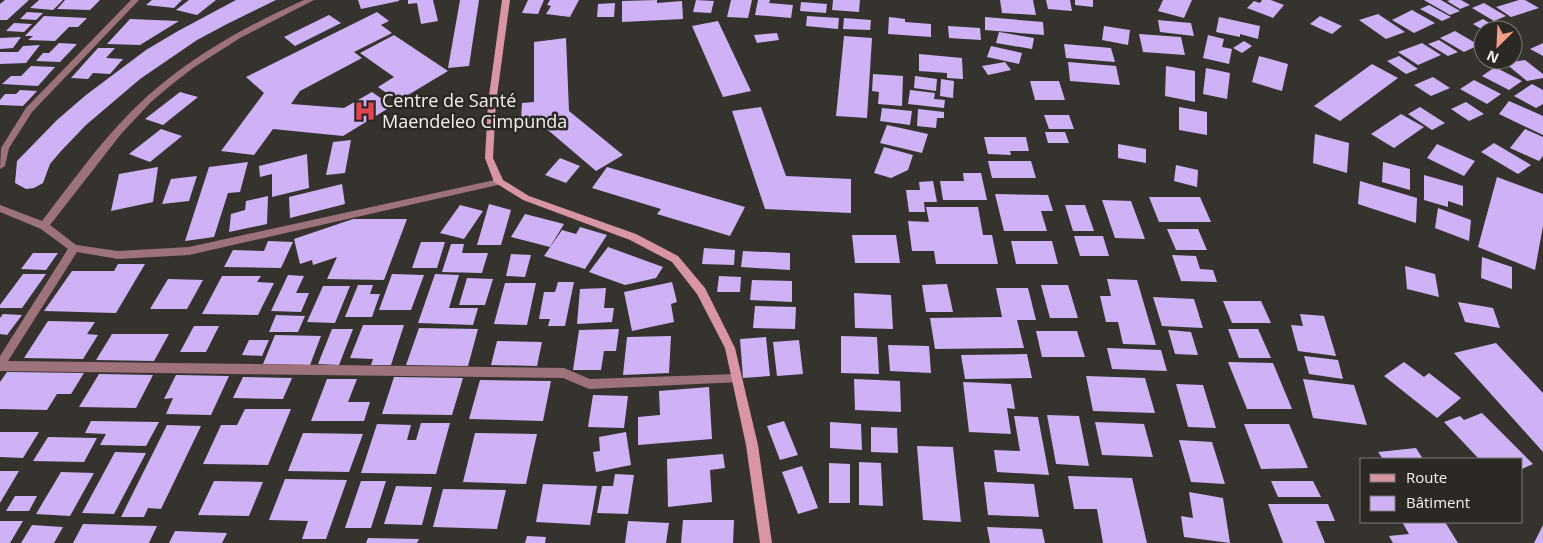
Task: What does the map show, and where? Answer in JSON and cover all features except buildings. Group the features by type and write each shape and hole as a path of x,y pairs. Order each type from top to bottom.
{"street":[{"path":"0,166 5,148 29,110 135,0"},
{"path":"44,226 100,153 130,118 169,84 217,48 276,14 310,0"},
{"path":"506,0 492,103 489,158 499,182 526,198 633,237 675,259 701,292 730,348 752,445 766,543"},
{"path":"0,208 44,226 74,248 118,255 189,251 499,182"},
{"path":"0,365 74,248"},
{"path":"0,365 564,373 589,384 737,379"}],"place":[{"name":"Centre de Santé Maendeleo Cimpunda","path":"365,111"}]}
